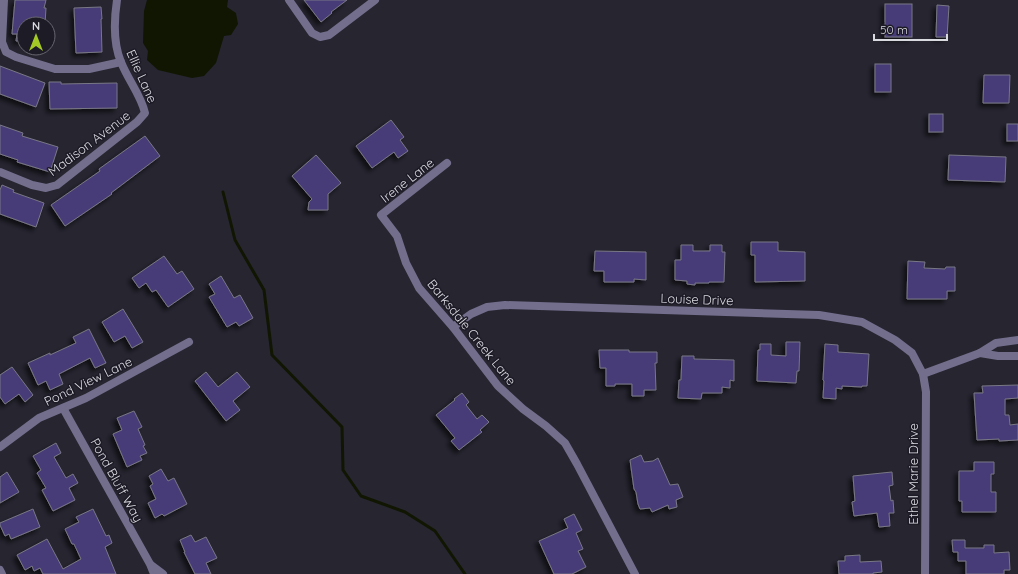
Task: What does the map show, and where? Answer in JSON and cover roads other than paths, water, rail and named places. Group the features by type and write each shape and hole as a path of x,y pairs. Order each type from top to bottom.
{"street":[{"path":"4,0 2,42 6,52 16,57 55,69 89,69 121,62"},
{"name":"Ellie Lane","path":"116,0 114,18 116,44 121,62 143,104 145,113"},
{"path":"289,0 312,33 320,37 329,35 375,0"},
{"name":"Madison Avenue","path":"0,172 32,185 46,188 57,185 137,122 145,113"},
{"name":"Irene Lane","path":"381,215 447,163"},
{"name":"Barksdale Creek Lane","path":"381,215 397,236 406,263 419,288 453,327 498,386 523,409 546,426 565,443 635,574"},
{"name":"Louise Drive","path":"453,327 471,314 487,307 505,305 819,315 862,322 878,330 895,340 912,353 923,374"},
{"path":"923,374 980,353 996,343 1018,340"},
{"name":"Pond View Lane","path":"0,447 39,418 86,398 189,342"},
{"path":"980,353 998,356 1018,356"},
{"name":"Ethel Marie Drive","path":"923,374 926,392 925,574"},
{"name":"Pond Bluff Way","path":"64,408 150,564 154,574"},
{"name":"Pond Bluff Way","path":"150,564 163,574"},
{"path":"0,570 2,574"}],"waterway":[{"path":"223,192 235,240 264,290 272,355 342,427 343,470 361,496 405,512 435,531 465,574"}]}
